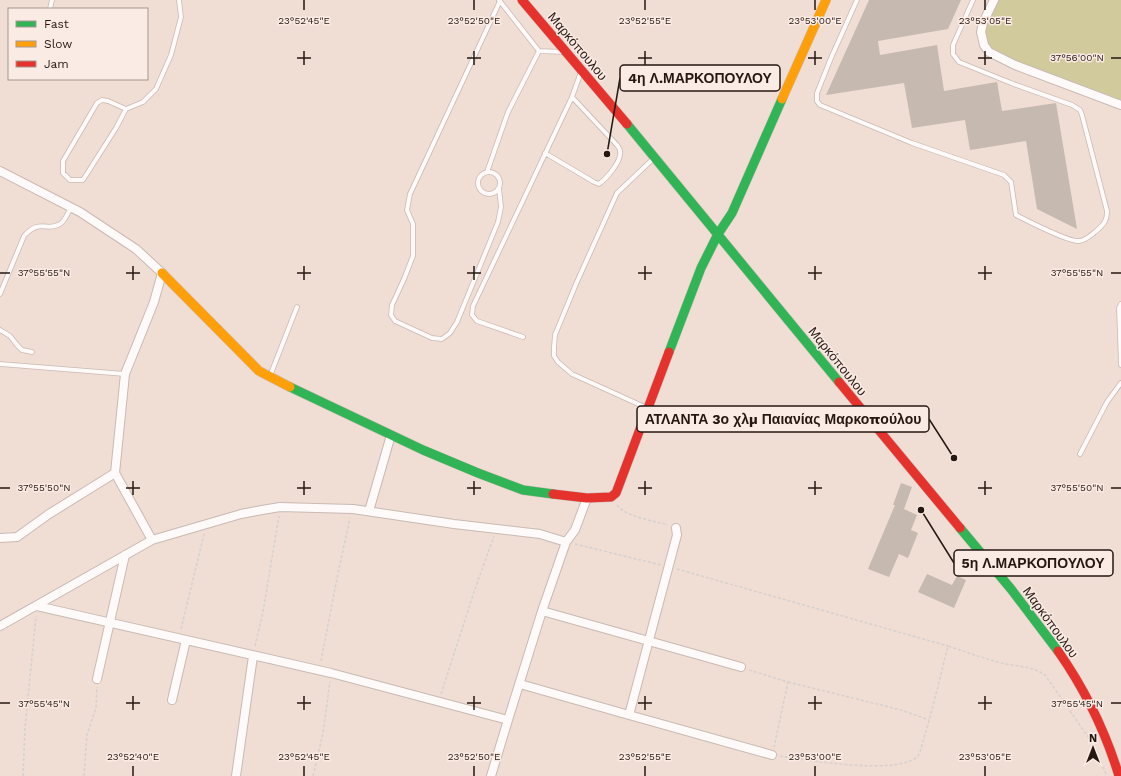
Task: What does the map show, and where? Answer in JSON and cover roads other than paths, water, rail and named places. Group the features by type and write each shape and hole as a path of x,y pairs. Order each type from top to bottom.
{"street":[{"name":"Μαρκόπουλου","path":"522,0 582,70 903,460 1032,614 1085,693 1105,735 1119,776"},
{"path":"0,171 71,208 136,249 197,307 259,371 307,396 392,435 478,473 524,490 559,496 587,498 611,497 616,493 701,268 718,234 732,213 826,0"},
{"path":"994,0 983,23 981,32 984,45 989,52 1015,65 1121,105"},
{"path":"152,540 115,473 125,374 154,302 162,273"},
{"path":"369,511 392,435"},
{"path":"0,538 17,538 49,514 115,473"},
{"path":"491,776 542,611 566,542 575,530 587,498"},
{"path":"0,626 152,540 241,514 280,507 353,509 454,524 540,534 566,542"},
{"path":"628,715 677,534 676,528"},
{"path":"97,679 125,555"},
{"path":"37,606 319,670 508,720"},
{"path":"542,611 741,667"},
{"path":"172,700 182,639"},
{"path":"236,776 253,656"},
{"path":"520,684 772,755"}],"lane":[{"path":"126,109 108,101 102,100 97,103 63,161 63,173 70,180 82,180 116,128 126,109 143,102 156,89 171,55 180,17 179,0"},
{"path":"499,188 490,194 480,189 478,186 479,179 483,173 494,173 500,181 499,188 501,207 498,222 457,322 450,332 442,338 432,338 395,321 391,315 392,305 413,256 413,224 407,210 410,194 500,0 539,51"},
{"path":"857,0 817,93 816,99 818,103 912,143 1004,175 1011,182 1016,215 1074,241 1083,241 1103,225 1106,221 1107,211 1082,114 1080,110 1072,105 959,62 954,57 953,45 973,0"},
{"path":"539,51 566,52"},
{"path":"487,172 508,112 539,51"},
{"path":"523,337 477,321 472,314 473,306 572,97 582,70"},
{"path":"546,153 599,184 605,180 620,158 620,151 617,145 572,97"},
{"path":"648,408 572,374 558,362 554,356 554,347 555,335 617,193 654,158"},
{"path":"0,294 24,236 30,229 36,226 51,226 59,224 64,220 71,208"},
{"path":"1121,304 1119,308 1121,365"},
{"path":"270,376 297,307"},
{"path":"0,330 10,336 22,350 32,352"},
{"path":"0,364 125,374"},
{"path":"1080,454 1107,402 1121,384"}],"place":[{"name":"4η Λ.ΜΑΡΚΟΠΟΥΛΟΥ","path":"607,154"},
{"name":"ΑΤΛΑΝΤΑ 3ο χλμ Παιανίας Μαρκοπούλου","path":"954,458"},
{"name":"5η Λ.ΜΑΡΚΟΠΟΥΛΟΥ","path":"921,510"}]}
